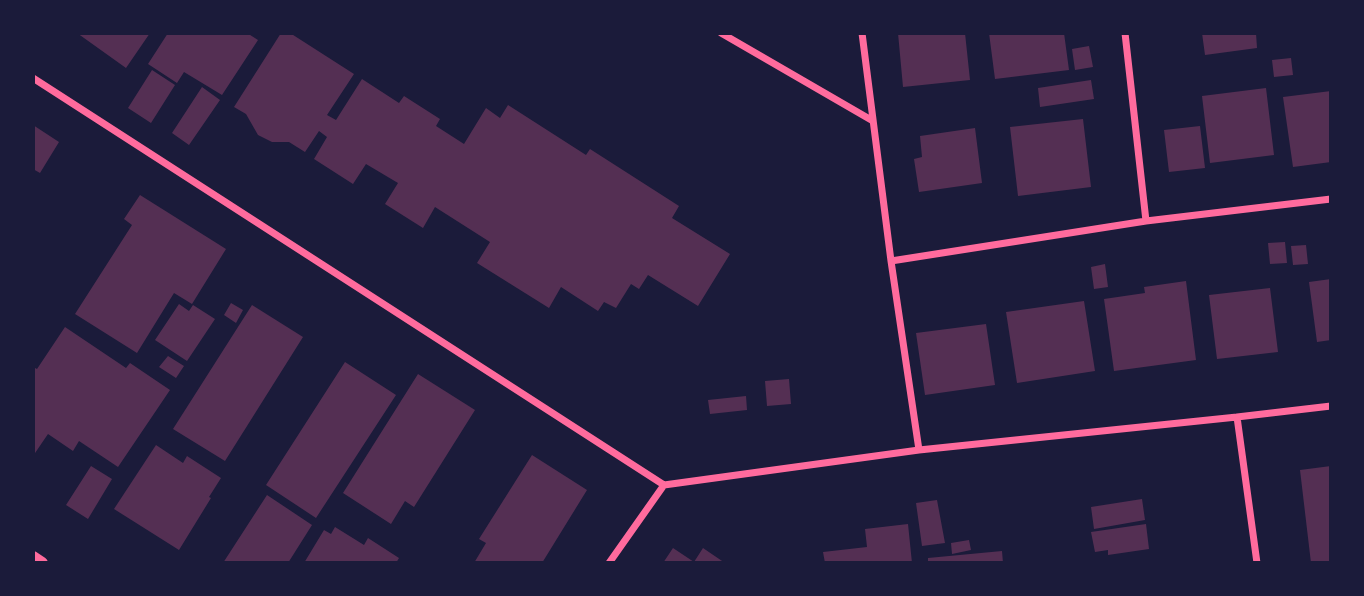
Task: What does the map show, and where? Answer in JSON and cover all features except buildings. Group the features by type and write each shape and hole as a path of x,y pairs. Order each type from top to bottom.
{"street":[{"path":"721,33 873,121"},
{"path":"862,33 891,261 919,450"},
{"path":"1125,33 1146,221"},
{"path":"33,78 664,485 919,450 1331,405"},
{"path":"891,261 1146,221 1331,199"},
{"path":"1237,417 1257,563"},
{"path":"609,563 664,485"},
{"path":"33,557 42,563"}]}
